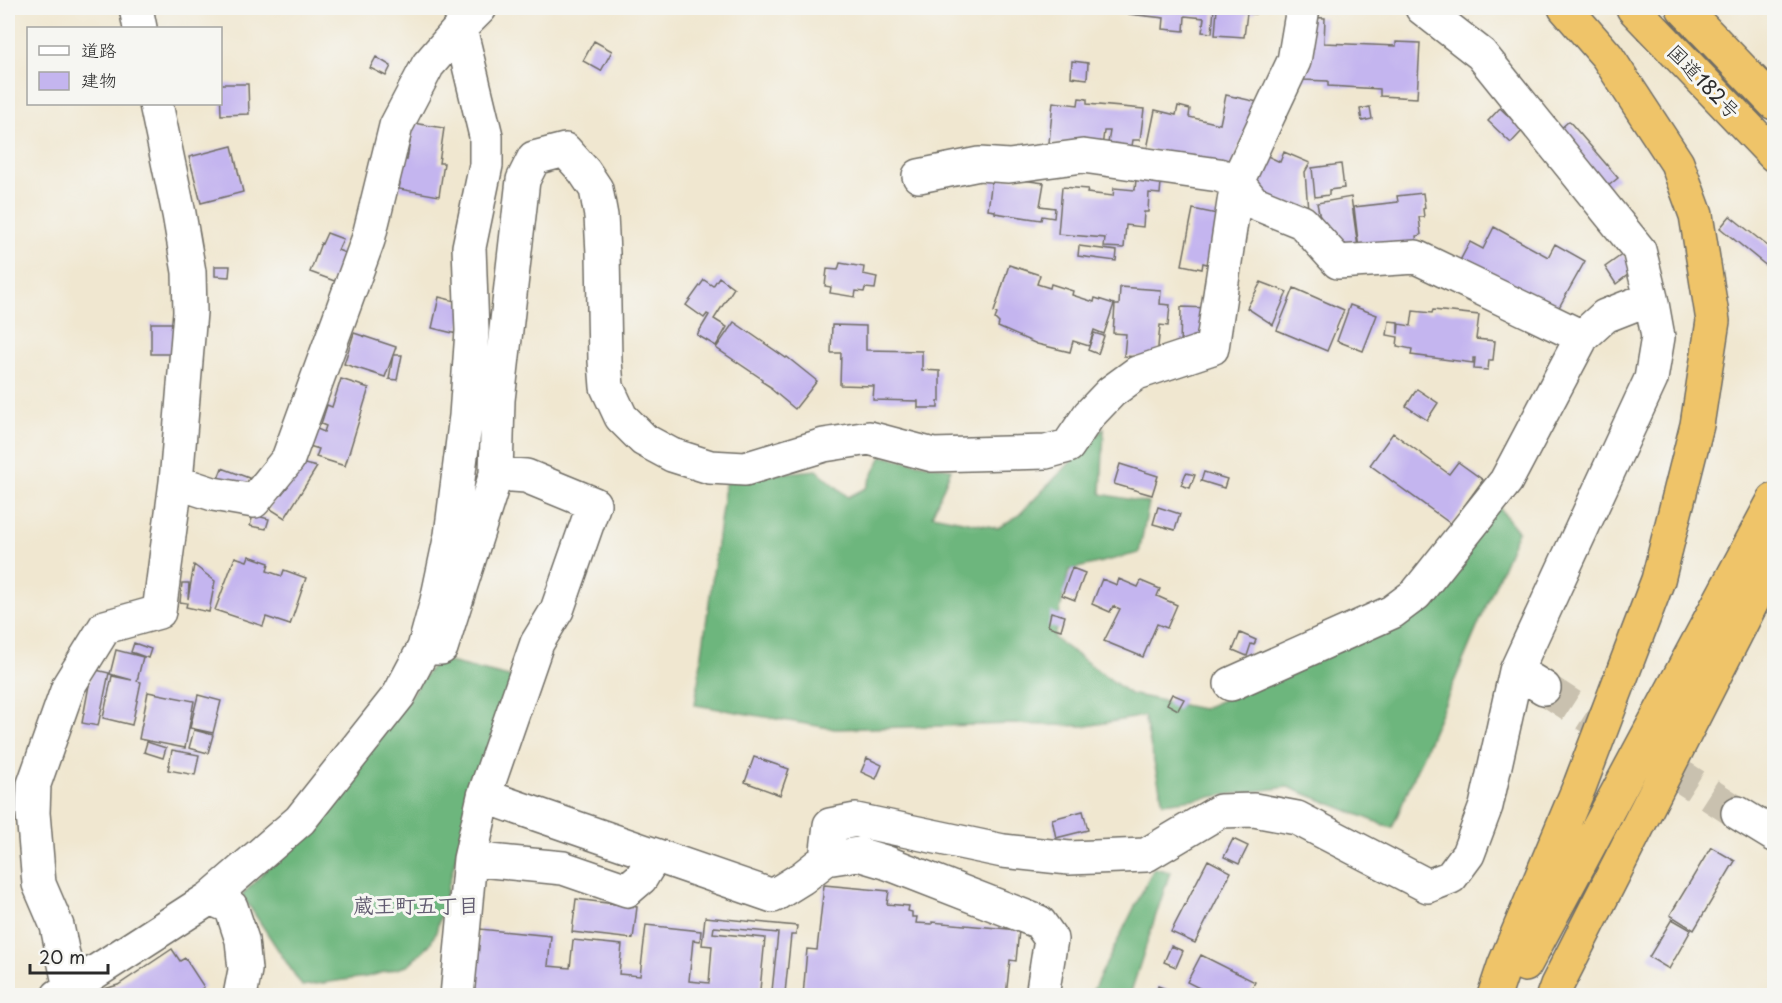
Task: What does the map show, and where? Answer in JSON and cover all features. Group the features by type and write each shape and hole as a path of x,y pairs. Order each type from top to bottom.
{"highway":[{"path":"1494,996 1504,966 1580,784 1658,580 1697,425 1713,321 1696,214 1677,163 1607,56 1564,8"},
{"name":"国道182号","path":"1633,8 1774,155"},
{"name":"国道182号","path":"1683,8 1774,103"},
{"path":"1508,996 1774,500"},
{"path":"1553,996 1562,974 1774,559"},
{"path":"1571,996 1774,594"}],"street":[{"path":"136,8 140,27"},
{"path":"424,648 441,648 496,474 498,400 523,180 534,158 565,150 584,171 596,189 601,216 604,361 607,387 621,417 644,440 672,455 710,467 745,469 824,445 869,438 933,455 1046,452 1068,446 1089,415 1111,392 1137,373 1212,348 1237,182 1293,61 1303,8"},
{"path":"826,859 831,825 856,820 1003,851 1069,858 1146,855 1220,811 1254,810 1297,818 1428,886 1451,877 1468,854 1486,806 1516,671 1651,379 1658,337 1652,298 1640,250 1481,54 1422,8"},
{"path":"176,482 213,494 254,501 288,459 369,240 396,126 428,65 470,17"},
{"path":"156,105 189,272 190,312 176,482 159,612 105,627 69,685 34,784 33,813 39,884 57,926 64,992 210,898 300,820 399,695 424,648 451,535 466,416 472,331 469,247 486,165 486,136 470,17"},
{"path":"918,176 979,164 1009,166 1083,156 1219,175 1237,182 1253,202 1302,222 1338,262 1416,257 1582,337"},
{"path":"1231,684 1392,612 1416,594 1506,481 1582,337 1605,316 1652,298"},
{"path":"458,996 470,859 484,796 537,643 557,610 594,504 526,476 496,474"},
{"path":"1516,671 1544,688"},
{"path":"484,796 773,896 802,878 826,859 858,854 885,862 1039,922 1051,939 1042,996"},
{"path":"1738,813 1774,835"},
{"path":"470,859 563,868 627,890 641,878 655,855"},
{"path":"210,898 231,907 243,940 245,970 240,996"}],"green space":[{"path":"1104,428 1101,494 1149,503 1139,553 1069,570 1054,638 1130,694 1202,709 1421,614 1497,505 1518,531 1392,828 1288,787 1163,803 1144,716 1087,726 1011,724 835,729 695,705 726,478 817,470 848,497 866,488 882,456 951,469 932,515 998,528 1019,515"},
{"path":"437,659 513,678 477,779 436,932 430,944 407,966 366,977 302,986 242,895 340,793"},
{"path":"1154,868 1170,872 1130,995 1090,996"}],"building":[{"path":"1130,8 1214,8 1212,33 1202,32 1204,18 1185,16 1184,31 1163,29 1164,18 1129,14"},
{"path":"1217,8 1255,8 1255,14 1247,13 1244,37 1215,35"},
{"path":"1303,17 1325,18 1324,43 1396,46 1396,42 1420,43 1417,98 1380,96 1380,89 1328,86 1328,81 1302,80"},
{"path":"594,41 612,51 601,71 583,61"},
{"path":"376,57 391,66 386,76 370,68"},
{"path":"1072,61 1088,63 1087,79 1071,77"},
{"path":"222,84 248,84 249,114 221,115"},
{"path":"1226,95 1258,102 1230,167 1147,149 1155,110 1176,115 1178,106 1190,109 1189,117 1220,124"},
{"path":"1079,98 1087,99 1087,104 1144,109 1140,140 1133,140 1131,152 1107,149 1110,131 1104,131 1102,148 1049,143 1053,102 1078,105"},
{"path":"1370,107 1372,119 1362,121 1360,109"},
{"path":"1500,108 1523,130 1511,143 1488,121"},
{"path":"1569,121 1618,178 1607,187 1559,130"},
{"path":"413,123 444,128 439,163 444,163 439,196 399,189 400,184 393,183 397,158 407,160"},
{"path":"232,146 243,192 201,203 189,157"},
{"path":"1259,152 1280,162 1284,152 1310,163 1305,172 1308,210 1252,195"},
{"path":"1341,164 1344,188 1329,190 1329,195 1315,197 1312,168"},
{"path":"1137,169 1162,171 1160,194 1149,193 1148,212 1144,212 1143,227 1126,225 1124,248 1104,247 1105,238 1058,234 1062,187 1088,189 1087,193 1113,196 1114,188 1135,190"},
{"path":"1000,177 1044,183 1040,206 1055,208 1054,218 1042,216 1041,220 988,210 992,179"},
{"path":"1423,193 1424,217 1419,217 1421,235 1416,236 1417,244 1360,257 1354,207 1398,202 1397,196"},
{"path":"1351,197 1359,255 1323,233 1317,203"},
{"path":"1193,209 1222,215 1211,265 1203,263 1202,269 1182,265"},
{"path":"1730,216 1774,251 1774,272 1720,228"},
{"path":"1494,227 1548,257 1555,244 1585,261 1553,318 1456,268 1470,242 1483,249"},
{"path":"327,233 343,239 338,250 350,255 340,283 310,272"},
{"path":"1079,246 1117,251 1116,261 1078,256"},
{"path":"1623,254 1634,270 1616,284 1605,267"},
{"path":"840,263 864,267 863,274 877,277 875,289 865,288 864,292 856,291 855,297 830,293 831,287 825,286 827,269 838,270"},
{"path":"1009,265 1040,275 1037,284 1050,288 1051,284 1073,291 1072,295 1094,302 1095,298 1114,304 1104,334 1094,330 1089,346 1073,341 1070,352 1037,344 998,327 999,323 995,319 997,314 994,312"},
{"path":"215,266 230,266 229,277 215,276"},
{"path":"719,277 734,288 714,319 727,327 716,346 697,335 709,315 707,314 704,318 686,305 704,280 713,286"},
{"path":"1261,282 1287,292 1273,325 1247,308"},
{"path":"1120,287 1161,290 1160,304 1170,305 1168,326 1160,325 1157,358 1124,356 1126,334 1113,333 1115,305 1119,305"},
{"path":"1294,288 1344,310 1327,351 1277,330"},
{"path":"439,297 467,304 457,334 432,328"},
{"path":"1350,305 1377,315 1363,351 1337,341"},
{"path":"1181,307 1210,308 1207,344 1180,348"},
{"path":"1433,310 1479,315 1476,339 1495,341 1493,360 1489,360 1488,370 1474,369 1475,358 1473,358 1473,363 1411,355 1412,349 1397,346 1398,337 1387,335 1389,321 1398,322 1398,334 1399,324 1411,326 1413,311 1432,313"},
{"path":"734,322 787,357 817,381 795,409 761,381 762,379 716,348"},
{"path":"151,323 177,323 177,354 151,354"},
{"path":"832,325 866,326 866,350 922,351 922,370 940,371 938,408 918,408 918,401 873,400 874,386 840,385 841,353 831,353"},
{"path":"354,333 396,347 385,377 344,364"},
{"path":"1094,333 1104,336 1098,354 1088,350"},
{"path":"393,355 402,355 397,380 389,379"},
{"path":"341,379 369,388 345,466 316,457 319,449 309,446 315,428 324,432 326,426 321,424 327,405 332,407"},
{"path":"1417,389 1438,403 1427,420 1406,406"},
{"path":"1393,433 1449,474 1458,462 1483,480 1451,524 1370,465"},
{"path":"296,462 317,467 285,518 269,508"},
{"path":"1120,464 1158,476 1152,495 1114,484"},
{"path":"222,468 249,478 244,494 216,484"},
{"path":"1204,472 1227,479 1224,488 1201,481"},
{"path":"1186,473 1195,475 1190,488 1181,485"},
{"path":"1158,507 1180,514 1175,530 1153,524"},
{"path":"253,515 269,519 266,529 250,526"},
{"path":"249,556 269,563 267,571 282,576 284,570 306,578 290,625 266,617 263,626 215,610 235,557 247,561"},
{"path":"194,565 215,581 209,612 186,607 187,603 180,602 182,583 189,583 188,599"},
{"path":"1072,568 1085,573 1075,600 1062,595"},
{"path":"1102,579 1117,585 1119,579 1138,587 1141,581 1160,589 1157,596 1177,605 1167,628 1157,624 1143,657 1104,641 1120,609 1113,606 1110,612 1092,604"},
{"path":"1051,612 1065,616 1061,630 1048,626"},
{"path":"1240,633 1256,640 1254,645 1251,644 1247,656 1233,650"},
{"path":"134,643 151,649 148,658 131,652"},
{"path":"116,650 143,657 137,681 141,682 132,725 103,718 112,676 132,680 110,674"},
{"path":"92,669 109,673 98,726 82,723"},
{"path":"148,692 194,701 185,748 139,739"},
{"path":"1172,694 1184,699 1178,710 1167,704"},
{"path":"198,695 221,701 213,733 190,728"},
{"path":"194,730 213,735 208,753 189,748"},
{"path":"147,742 166,748 163,758 144,752"},
{"path":"172,750 199,755 195,775 168,770"},
{"path":"754,757 789,769 780,795 745,782"},
{"path":"867,758 882,765 876,779 861,772"},
{"path":"1083,811 1088,830 1056,838 1052,819"},
{"path":"1233,839 1248,846 1239,864 1224,857"},
{"path":"1711,847 1735,861 1694,930 1670,915"},
{"path":"1208,860 1231,872 1195,943 1171,932"},
{"path":"824,885 889,891 887,904 909,906 908,911 912,912 912,917 917,917 916,923 932,924 932,922 1019,930 1016,961 1010,960 1006,996 803,996 807,949 817,950"},
{"path":"576,899 637,907 633,939 572,932"},
{"path":"705,917 797,926 796,935 791,935 785,993 794,994 794,996 473,996 480,929 551,936 548,966 570,968 573,940 622,945 619,974 640,976 646,925 701,931 700,941 693,940 689,981 709,983 712,946 702,945","holes":["714,927 778,933 772,991 760,990 765,938 713,933"]},
{"path":"1672,919 1691,930 1669,969 1649,957"},
{"path":"1171,946 1183,951 1176,967 1164,962"},
{"path":"172,949 180,961 185,958 204,987 198,992 200,996 88,996 118,985"},
{"path":"1201,955 1255,982 1248,996 1215,996 1187,982"},
{"path":"1158,986 1169,990 1168,996 1155,996"}],"tunnel":[{"path":"1544,688 1738,813"}],"district":[{"name":"蔵王町五丁目","path":"416,904"}]}
